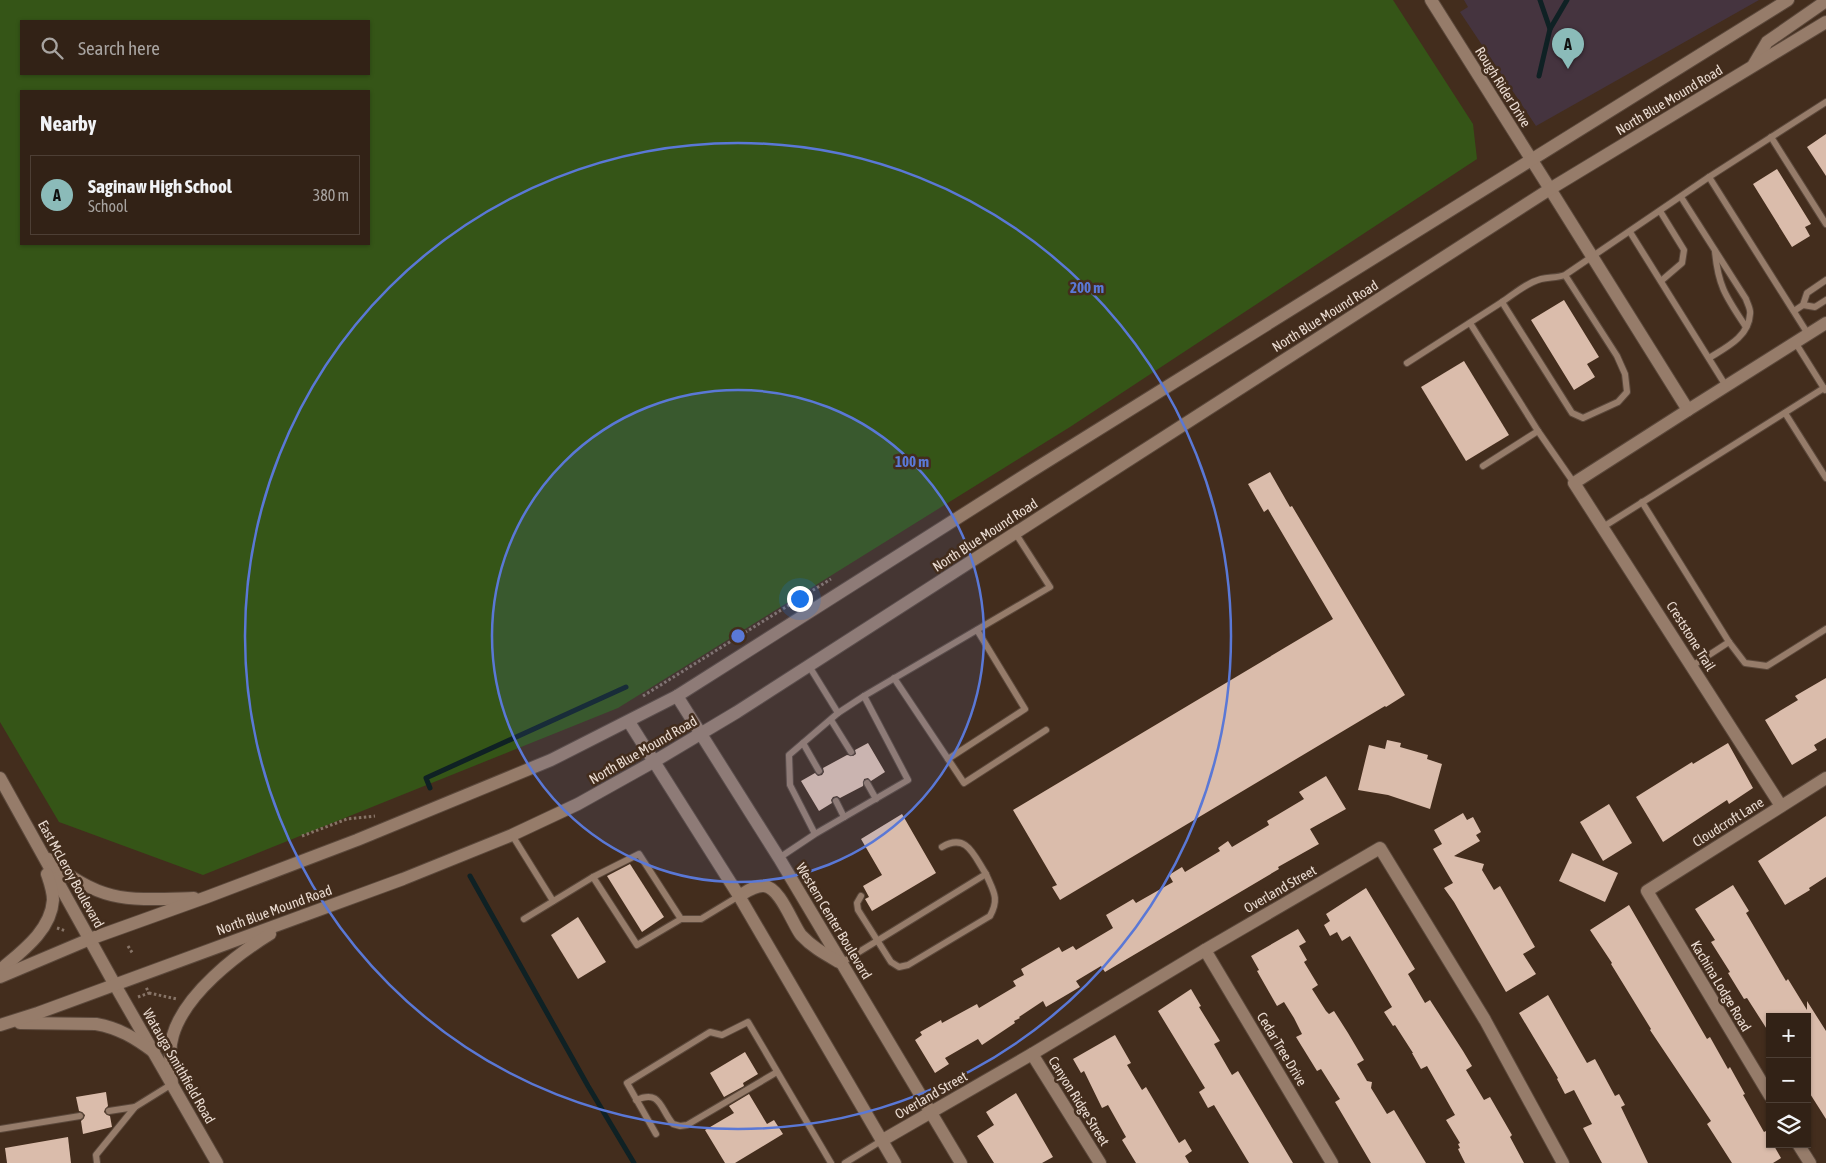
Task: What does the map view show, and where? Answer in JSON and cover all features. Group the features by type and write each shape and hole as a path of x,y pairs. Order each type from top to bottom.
{"main road":[{"name":"Rough Rider Drive","path":"1431,0 1688,410"},
{"name":"North Blue Mound Road","path":"0,977 90,939 357,840 542,764 629,722 677,696 1030,472 1788,0"},
{"path":"1753,66 1767,42 1826,1"},
{"name":"North Blue Mound Road","path":"5,1024 420,873 512,835 578,804 701,734 1016,534 1550,189 1826,22"},
{"path":"1574,483 1826,323"},
{"name":"Creststone Trail","path":"1574,483 1604,527 1781,806"},
{"name":"Western Center Boulevard","path":"677,696 779,858 961,1163"},
{"path":"629,722 739,896 895,1163"},
{"name":"East McLeroy Boulevard","path":"0,778 115,985"},
{"name":"Cloudcroft Lane","path":"1646,891 1826,778"},
{"name":"Overland Street","path":"882,1141 1380,848 1484,1020 1563,1163"},
{"path":"42,854 65,874 100,893 131,899 207,897"},
{"path":"0,970 37,936 50,914 53,902 52,890 42,854"},
{"path":"739,896 754,887 769,887 780,899 800,933 812,946 841,963"},
{"name":"Kachina Lodge Road","path":"1646,891 1766,1089"},
{"path":"172,1084 170,1048 173,1034 180,1018 192,1000 242,953 294,919"},
{"name":"Cedar Tree Drive","path":"1205,950 1332,1163"},
{"name":"Watauga Smithfield Road","path":"115,985 217,1163"},
{"path":"5,1024 96,1024 107,1026 126,1033 154,1052"},
{"name":"Canyon Ridge Street","path":"1032,1054 1100,1163"},
{"path":"1801,1148 1810,1163"}],"lane":[{"path":"1407,363 1526,286 1541,279 1565,275 1826,102"},
{"path":"1771,137 1826,224"},
{"path":"1709,178 1808,334"},
{"path":"1681,197 1746,299 1751,313 1746,327 1736,342 1709,358"},
{"path":"1660,211 1684,250 1682,263 1661,281"},
{"path":"1630,232 1726,386"},
{"path":"1715,250 1717,273 1726,297 1746,327"},
{"path":"1502,302 1572,413 1583,418 1597,413 1618,402 1627,392 1625,374 1617,356 1565,275"},
{"path":"1794,311 1803,305 1807,293 1826,280"},
{"path":"1803,305 1815,307 1826,300"},
{"path":"1470,323 1538,431 1574,483"},
{"path":"1604,527 1825,389 1795,342"},
{"path":"1785,414 1826,478"},
{"path":"1483,466 1538,431"},
{"path":"1642,502 1729,642 1745,664 1767,666 1826,629"},
{"path":"815,834 790,785 789,755 838,713 864,696 1050,586 1016,534"},
{"path":"948,760 1025,710 976,630"},
{"path":"1692,666 1729,642"},
{"path":"809,666 838,713"},
{"path":"894,678 964,783 1046,730"},
{"path":"779,858 815,834 908,780 864,696"},
{"path":"831,720 851,752"},
{"path":"803,743 819,771"},
{"path":"867,783 876,799"},
{"path":"836,801 844,817"},
{"path":"512,835 553,901"},
{"path":"861,896 857,903 858,910 891,962 899,967 908,965 990,916 995,907 996,897 986,874 970,849 957,841 949,842 942,847"},
{"path":"524,918 592,877 639,854 682,919"},
{"path":"841,963 986,874"},
{"path":"592,877 637,945 682,919 701,919 739,896"},
{"path":"656,1134 627,1083 710,1032 722,1035 748,1022 831,1163"},
{"path":"636,1100 646,1096 653,1096 659,1101 672,1124 687,1125 777,1072"},
{"path":"97,1163 96,1155 135,1107 172,1084"},
{"path":"109,1111 135,1107"},
{"path":"0,1129 80,1116"},
{"path":"845,1163 882,1141"}],"path":[{"path":"637,699 840,574"},
{"path":"302,836 347,819 379,814"},
{"path":"56,927 66,931"},
{"path":"128,946 133,954"},
{"path":"146,986 149,993"},
{"path":"138,997 149,993 178,999"}],"shaded area":[{"path":"1464,0 1759,0 1536,126 1460,12 1468,7"}],"green space":[{"path":"0,0 1393,0 1473,124 1477,159 1070,427 618,708 203,875 59,822 0,722"}],"building":[{"path":"1826,134 1826,176 1807,147"},
{"path":"1777,169 1811,224 1805,227 1810,236 1792,247 1753,184"},
{"path":"1564,300 1599,357 1587,364 1595,377 1574,390 1531,320"},
{"path":"1464,361 1509,435 1466,461 1421,387"},
{"path":"1270,472 1405,695 1060,900 1052,887 1057,885 1013,810 1333,619 1268,509 1264,512 1248,484"},
{"path":"1826,678 1826,738 1814,745 1817,750 1792,765 1765,720 1798,700 1795,696"},
{"path":"1387,740 1401,743 1400,747 1428,755 1427,759 1442,764 1430,809 1388,795 1358,790 1369,745 1385,749"},
{"path":"868,743 885,772 871,781 868,778 864,779 863,786 840,798 837,796 833,797 832,803 819,811 801,781 815,773 818,776 822,775 824,772 823,768 847,755 853,756 856,754 855,750"},
{"path":"1728,743 1753,788 1729,804 1727,800 1663,842 1636,797 1692,762 1693,764"},
{"path":"1326,776 1346,809 1310,829 1319,844 1105,972 1101,966 1076,981 1080,987 1046,1007 1043,1001 982,1045 978,1039 945,1058 949,1064 935,1073 915,1040 922,1035 920,1032 941,1020 942,1023 977,1004 979,1008 1016,986 1013,981 1024,975 1021,969 1059,947 1062,952 1073,946 1076,950 1113,928 1106,915 1133,899 1136,903 1173,882 1169,875 1182,867 1185,872 1220,851 1218,848 1228,841 1232,847 1269,825 1267,821 1304,799 1299,792"},
{"path":"1609,804 1632,843 1603,861 1580,822"},
{"path":"1463,813 1467,820 1473,817 1481,832 1476,835 1480,841 1454,856 1484,864 1482,870 1494,890 1500,886 1535,947 1523,954 1536,974 1506,992 1444,888 1453,883 1433,849 1442,844 1434,830"},
{"path":"902,814 936,873 872,911 865,899 869,897 863,886 882,875 861,839"},
{"path":"1826,816 1826,877 1809,888 1810,890 1785,905 1758,861"},
{"path":"1572,853 1618,873 1605,902 1559,881"},
{"path":"630,864 664,917 642,932 607,876"},
{"path":"1733,885 1749,911 1746,913 1786,981 1788,979 1807,1010 1807,1001 1826,1031 1826,1119 1811,1095 1811,1013 1766,1013 1766,1028 1747,998 1744,999 1728,973 1730,972 1711,942 1715,940 1695,909"},
{"path":"1366,888 1415,969 1408,974 1425,1003 1430,1000 1463,1051 1472,1066 1466,1070 1484,1100 1490,1097 1512,1135 1510,1137 1524,1163 1465,1163 1458,1149 1460,1148 1458,1144 1460,1143 1446,1120 1455,1115 1427,1066 1421,1069 1395,1025 1393,1026 1384,1012 1392,1007 1350,936 1342,941 1337,932 1330,936 1324,925 1330,921 1326,914"},
{"path":"1629,905 1707,1039 1710,1037 1728,1069 1730,1067 1745,1094 1743,1095 1764,1132 1766,1131 1766,1148 1775,1148 1781,1158 1773,1163 1732,1163 1707,1124 1711,1121 1650,1030 1612,963 1590,930"},
{"path":"578,917 606,962 578,979 551,935"},
{"path":"1298,929 1306,942 1299,946 1307,960 1304,962 1318,985 1312,989 1329,1014 1334,1011 1364,1060 1357,1064 1367,1081 1372,1082 1371,1088 1387,1114 1394,1110 1426,1163 1371,1163 1335,1102 1340,1099 1321,1069 1317,1071 1296,1037 1302,1034 1294,1018 1284,1002 1277,1006 1257,971 1259,970 1251,956"},
{"path":"1191,989 1201,1006 1199,1007 1220,1041 1214,1044 1232,1075 1238,1071 1293,1163 1249,1163 1214,1105 1208,1108 1199,1092 1205,1088 1158,1011"},
{"path":"1548,995 1587,1063 1595,1059 1615,1096 1619,1094 1625,1105 1621,1107 1648,1163 1602,1163 1583,1128 1592,1124 1574,1090 1565,1094 1558,1078 1519,1013"},
{"path":"1115,1035 1131,1063 1127,1065 1142,1090 1146,1087 1179,1143 1185,1139 1192,1151 1185,1156 1189,1163 1136,1163 1122,1140 1126,1137 1108,1105 1102,1108 1084,1071 1081,1073 1073,1059"},
{"path":"745,1052 758,1074 743,1083 744,1086 724,1097 710,1073"},
{"path":"106,1092 108,1106 104,1112 110,1116 112,1127 83,1134 81,1121 85,1115 79,1111 76,1097"},
{"path":"1016,1093 1053,1157 1042,1163 994,1163 977,1136 994,1125 986,1112"},
{"path":"749,1094 767,1124 774,1120 783,1134 735,1163 725,1163 705,1130 734,1113 729,1106"},
{"path":"68,1137 71,1163 7,1163 5,1148"}],"waterway":[{"path":"1540,0 1550,29"},
{"path":"1539,76 1550,29 1567,0"},
{"path":"430,788 426,778 626,687"},
{"path":"470,876 588,1086 634,1163"}],"place":[{"name":"Saginaw High School","path":"1568,69"}]}
